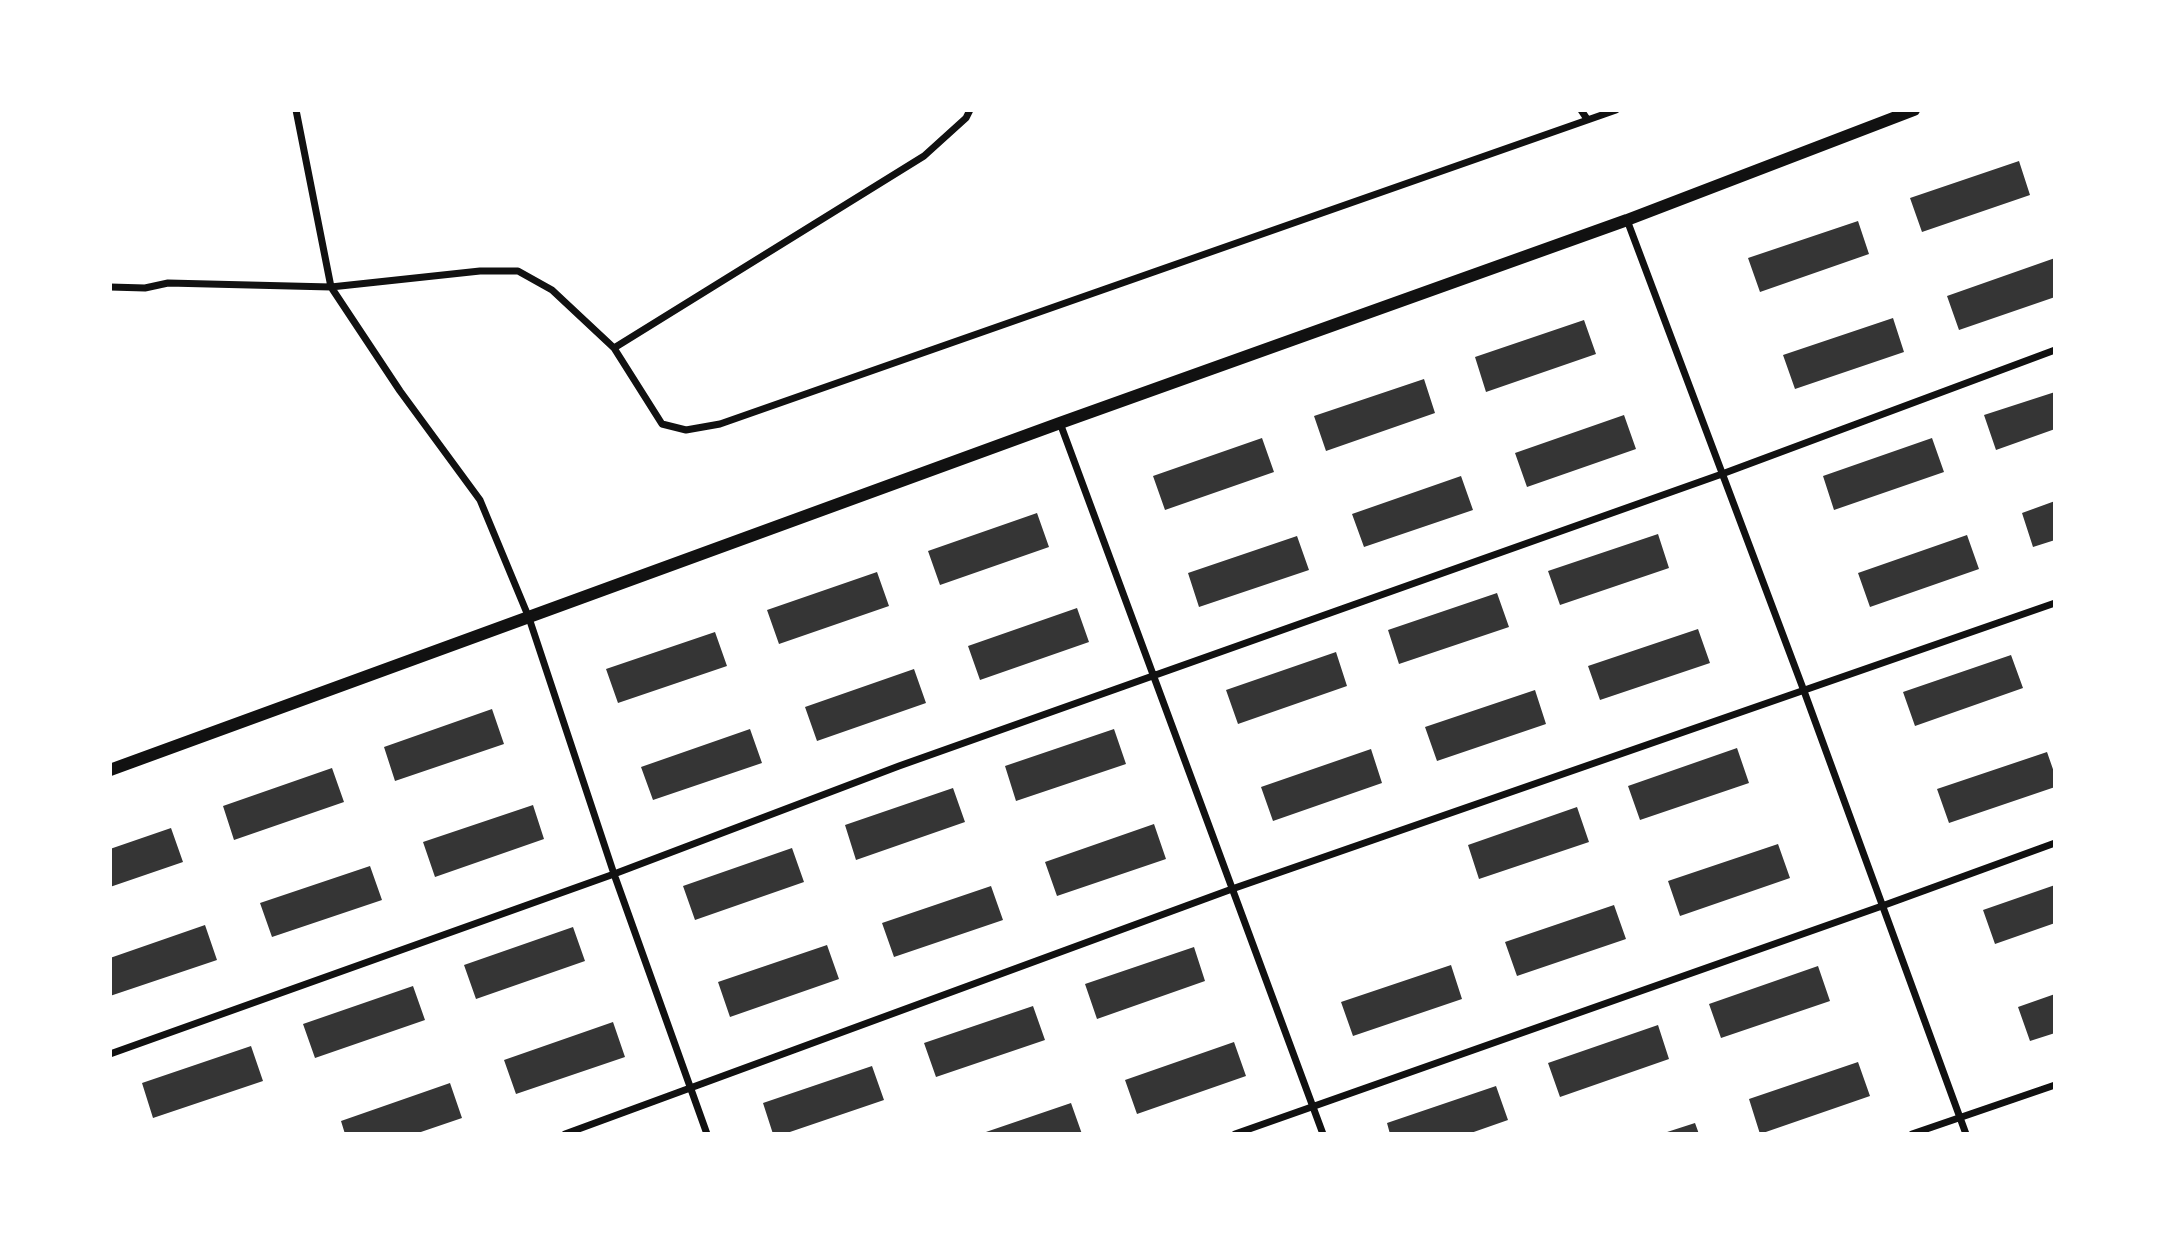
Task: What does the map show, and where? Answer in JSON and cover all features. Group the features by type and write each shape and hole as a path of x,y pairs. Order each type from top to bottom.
{"street":[{"path":"296,110 331,287 400,391 480,500 529,618 614,874 707,1134"},
{"path":"614,348 924,156 966,118 971,110"},
{"path":"1581,110 1587,120"},
{"path":"110,287 145,288 168,283 331,287 480,271 518,271 552,290 614,348 662,424 686,430 720,424 1616,110"},
{"path":"110,770 1060,423 1628,220 1914,110"},
{"path":"1628,220 1966,1134"},
{"path":"110,1054 614,874 899,766 1722,474 2055,350"},
{"path":"1060,423 1324,1134"},
{"path":"565,1134 1233,889 2055,603"},
{"path":"1235,1134 2055,843"},
{"path":"1912,1134 2055,1085"}],"building":[{"path":"2019,161 2030,195 1922,232 1910,198"},
{"path":"1858,221 1869,254 1760,292 1748,258"},
{"path":"2055,258 2055,297 1959,330 1947,296"},
{"path":"1893,318 1904,352 1795,389 1783,355"},
{"path":"1584,320 1596,354 1486,392 1475,357"},
{"path":"1424,379 1435,413 1326,451 1314,416"},
{"path":"2055,392 2055,429 1996,450 1984,415"},
{"path":"1624,415 1636,449 1527,487 1515,453"},
{"path":"1262,438 1274,472 1165,510 1153,476"},
{"path":"1932,438 1944,472 1834,510 1823,476"},
{"path":"1461,476 1473,510 1364,547 1352,514"},
{"path":"2055,501 2055,540 2033,547 2022,513"},
{"path":"1037,513 1049,547 940,585 928,551"},
{"path":"1658,534 1669,568 1560,605 1548,571"},
{"path":"1967,535 1979,569 1870,607 1858,573"},
{"path":"1297,536 1309,570 1199,607 1188,573"},
{"path":"877,572 889,606 779,644 767,610"},
{"path":"1497,593 1509,627 1399,664 1388,630"},
{"path":"1077,608 1089,642 980,680 968,646"},
{"path":"1698,629 1710,663 1600,700 1588,666"},
{"path":"715,632 727,666 618,703 606,669"},
{"path":"1336,652 1347,686 1238,724 1226,690"},
{"path":"2011,655 2023,688 1915,726 1903,692"},
{"path":"914,669 926,703 817,741 805,707"},
{"path":"1535,690 1546,724 1437,761 1425,727"},
{"path":"492,709 504,744 395,781 384,747"},
{"path":"750,729 762,763 653,800 641,767"},
{"path":"1114,729 1126,764 1016,801 1005,766"},
{"path":"1737,748 1749,783 1640,820 1628,786"},
{"path":"1371,749 1382,783 1273,821 1261,787"},
{"path":"2047,752 2055,775 2055,787 1949,823 1937,789"},
{"path":"332,768 344,802 234,840 223,806"},
{"path":"953,788 965,822 856,860 845,825"},
{"path":"533,805 544,839 435,877 423,842"},
{"path":"1577,807 1589,842 1479,879 1468,845"},
{"path":"1154,824 1166,859 1057,896 1045,862"},
{"path":"171,828 183,862 110,887 110,849"},
{"path":"1778,844 1790,878 1680,916 1668,881"},
{"path":"792,848 804,882 695,920 683,886"},
{"path":"370,866 382,900 272,937 260,903"},
{"path":"2055,885 2055,923 1995,944 1983,910"},
{"path":"991,886 1003,920 894,957 882,923"},
{"path":"1614,905 1626,939 1517,976 1505,942"},
{"path":"205,925 217,960 110,996 110,958"},
{"path":"573,927 585,961 476,999 464,965"},
{"path":"827,945 839,979 730,1017 718,982"},
{"path":"1194,947 1205,981 1097,1019 1085,984"},
{"path":"1451,965 1462,999 1353,1036 1341,1002"},
{"path":"1818,966 1830,1001 1721,1038 1709,1004"},
{"path":"413,986 425,1020 315,1058 303,1024"},
{"path":"2055,994 2055,1033 2030,1041 2018,1007"},
{"path":"1033,1006 1045,1040 936,1077 924,1043"},
{"path":"613,1022 625,1057 516,1094 504,1060"},
{"path":"1658,1025 1669,1059 1560,1097 1548,1063"},
{"path":"1234,1042 1246,1076 1137,1114 1125,1080"},
{"path":"251,1046 263,1081 153,1118 142,1083"},
{"path":"1858,1062 1870,1096 1760,1134 1749,1099"},
{"path":"872,1066 884,1100 784,1134 773,1134 763,1103"},
{"path":"450,1083 462,1118 415,1134 345,1134 341,1121"},
{"path":"1496,1086 1508,1120 1468,1134 1390,1134 1387,1123"},
{"path":"1071,1103 1082,1134 983,1134 983,1133"},
{"path":"1695,1123 1699,1134 1664,1134 1664,1133"}]}
